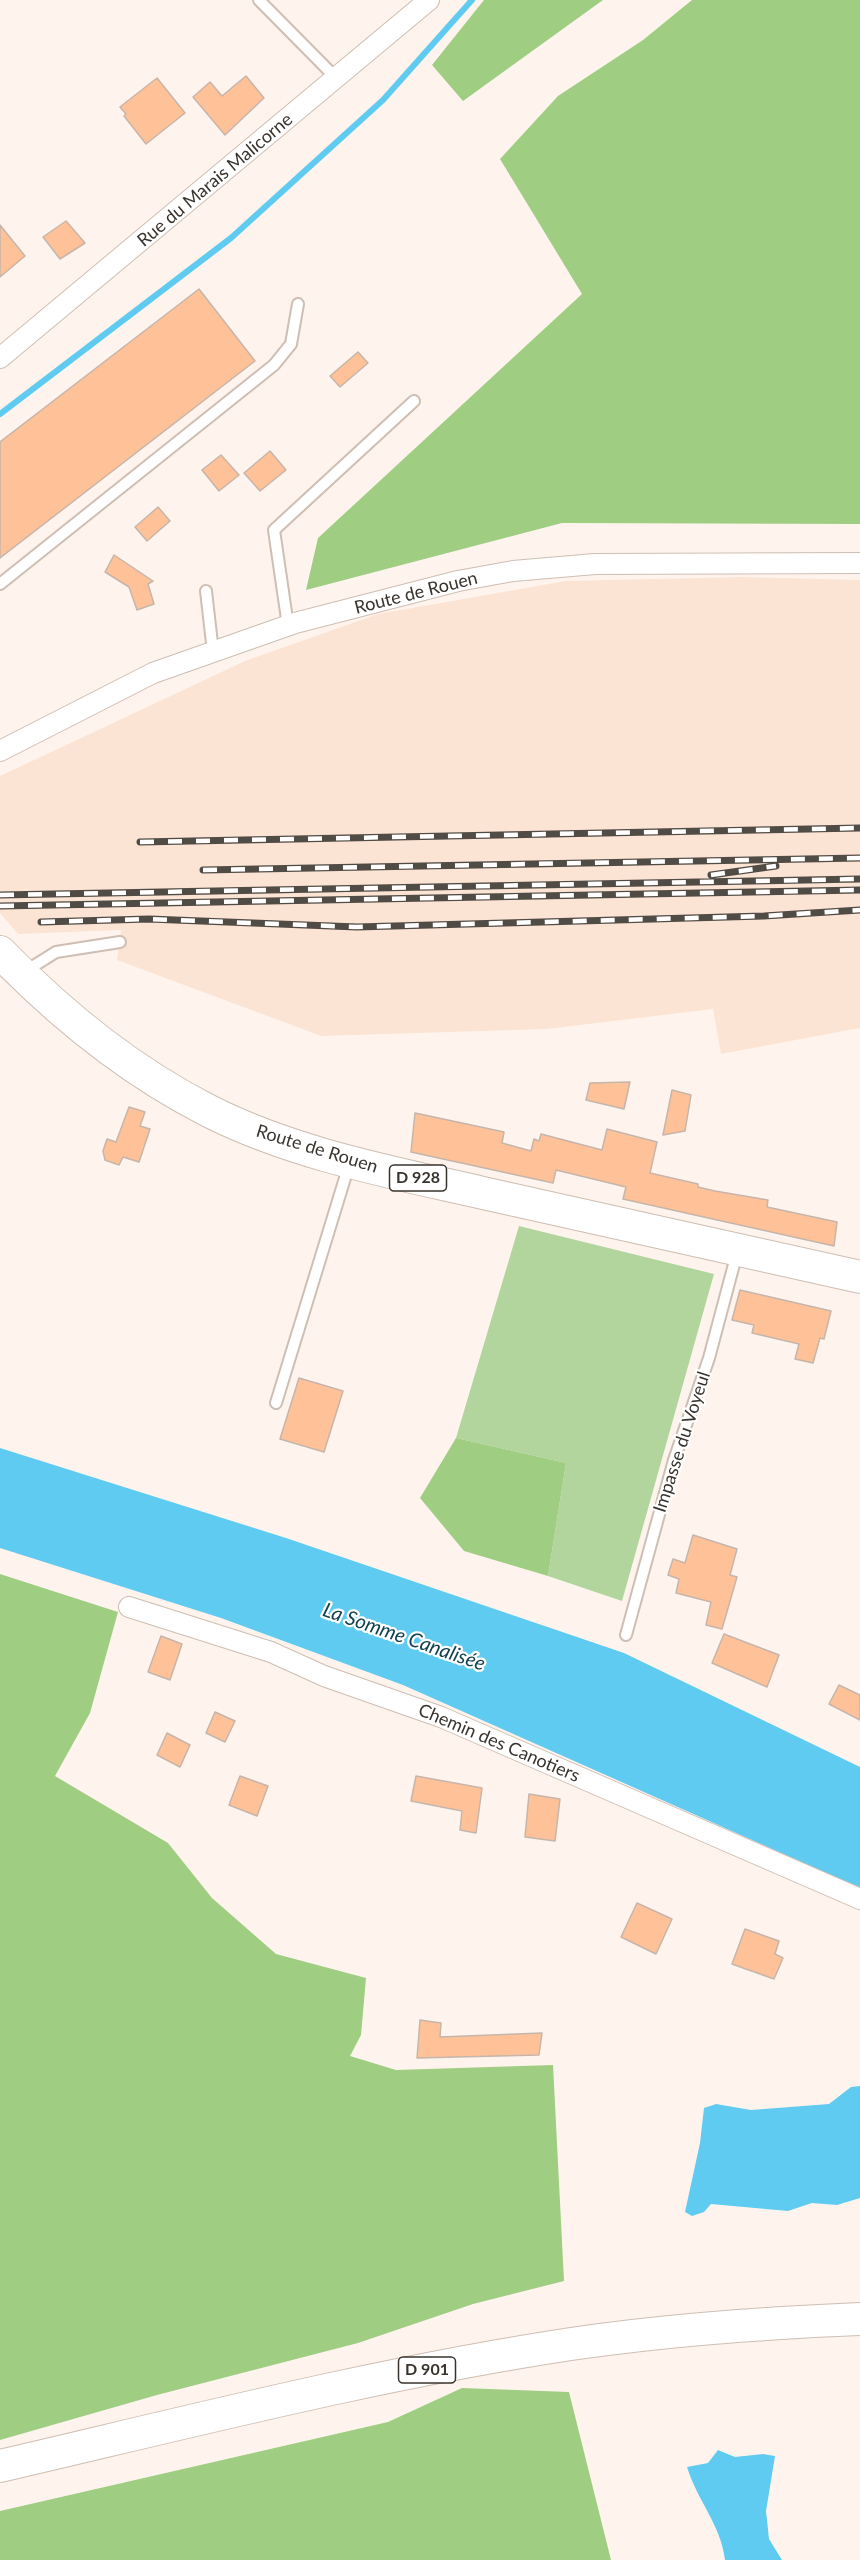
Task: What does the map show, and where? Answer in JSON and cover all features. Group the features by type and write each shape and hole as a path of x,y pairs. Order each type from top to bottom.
{"main road":[{"name":"Route de Rouen","path":"10,963 82,1029 140,1072 181,1096 252,1130 350,1160 860,1277"},
{"name":"D 901","path":"0,2466 332,2391 559,2346 756,2323 860,2319"}],"street":[{"name":"Rue du Marais Malicorne","path":"0,358 429,0"},
{"name":"Route de Rouen","path":"0,751 153,673 288,626 458,581 558,566 636,562 860,563"},
{"name":"Chemin des Canotiers","path":"129,1607 271,1652 324,1676 441,1717 860,1899"}],"lane":[{"path":"259,0 337,79"},
{"path":"0,584 274,365 291,344 298,304"},
{"path":"288,626 274,531 414,401"},
{"path":"206,591 213,652"},
{"path":"10,963 56,952 120,942"},
{"path":"276,1403 350,1160"},
{"name":"Impasse du Voyeul","path":"626,1635 674,1460 709,1358 738,1250"}],"shaded area":[{"path":"743,577 860,580 860,1028 721,1054 713,1009 547,1029 321,1036 117,960 121,930 18,934 0,913 0,776 245,661 378,614 566,581"}],"green space":[{"path":"484,0 603,0 463,101 432,65"},
{"path":"692,0 860,0 860,524 562,523 306,590 318,538 582,294 500,159 558,96 643,40"},
{"path":"519,1226 714,1274 622,1601 548,1576 566,1463 456,1438"},
{"path":"456,1438 566,1463 548,1576 464,1551 420,1498"},
{"path":"0,1574 118,1612 90,1713 55,1776 168,1843 212,1898 276,1954 366,1978 361,2035 350,2056 396,2070 553,2065 564,2281 473,2304 358,2343 157,2395 0,2440"},
{"path":"462,2388 569,2392 611,2560 0,2560 0,2511 388,2422"}],"water":[{"name":"La Somme Canalisée","path":"0,1448 286,1538 624,1653 860,1767 860,1888 403,1685 221,1618 0,1548"},
{"path":"860,2086 860,2198 837,2205 812,2203 788,2211 711,2204 704,2212 692,2216 685,2212 700,2143 704,2108 716,2104 751,2110 829,2104 851,2087"},
{"path":"718,2450 735,2457 763,2454 775,2456 766,2511 769,2539 782,2560 725,2560 719,2535 687,2467 708,2463"}],"building":[{"path":"246,76 264,98 225,135 193,97 210,82 222,96"},
{"path":"157,78 185,113 146,144 124,116 126,114 120,107"},
{"path":"66,221 85,243 60,259 43,237"},
{"path":"0,225 25,256 0,277"},
{"path":"199,289 255,361 0,558 0,442"},
{"path":"358,352 368,363 340,387 330,376"},
{"path":"270,451 286,470 260,491 244,473"},
{"path":"221,455 239,475 219,491 202,470"},
{"path":"158,507 170,521 147,541 135,527"},
{"path":"114,555 153,581 148,584 154,604 137,610 129,587 105,572"},
{"path":"630,1082 624,1109 586,1100 590,1083"},
{"path":"672,1090 691,1095 685,1131 663,1135"},
{"path":"129,1107 145,1112 140,1126 150,1129 139,1162 123,1157 119,1165 105,1160 103,1151 107,1139 116,1142"},
{"path":"415,1113 504,1132 502,1143 531,1151 534,1139 539,1141 541,1134 602,1150 607,1129 657,1142 650,1173 698,1184 698,1187 715,1191 768,1200 767,1207 837,1222 834,1246 623,1199 626,1187 556,1170 553,1183 411,1152"},
{"path":"740,1290 831,1311 824,1339 820,1338 813,1363 795,1359 799,1344 752,1333 754,1325 732,1320"},
{"path":"299,1378 343,1391 324,1452 280,1439"},
{"path":"693,1535 737,1549 730,1575 737,1577 722,1629 706,1625 711,1602 676,1593 679,1579 668,1575 673,1559 685,1563"},
{"path":"724,1634 779,1655 767,1687 712,1663"},
{"path":"161,1636 182,1644 170,1680 148,1672"},
{"path":"839,1685 860,1695 860,1720 829,1704"},
{"path":"215,1712 235,1721 225,1742 206,1733"},
{"path":"167,1733 190,1745 180,1767 157,1755"},
{"path":"240,1776 268,1786 257,1816 229,1805"},
{"path":"416,1776 482,1788 476,1833 460,1830 462,1811 411,1801"},
{"path":"529,1794 560,1799 555,1841 525,1837"},
{"path":"637,1903 672,1919 656,1954 621,1937"},
{"path":"745,1929 779,1941 775,1954 783,1958 774,1979 732,1964"},
{"path":"420,2020 441,2023 440,2037 542,2033 539,2055 417,2058"}],"waterway":[{"path":"0,414 231,238 383,100 472,0"}],"railway":[{"path":"140,842 860,828"},
{"path":"203,870 860,858"},
{"path":"711,875 776,866"},
{"path":"0,895 860,879"},
{"path":"0,906 860,890"},
{"path":"41,922 149,919 357,927 764,916 860,910"}]}
